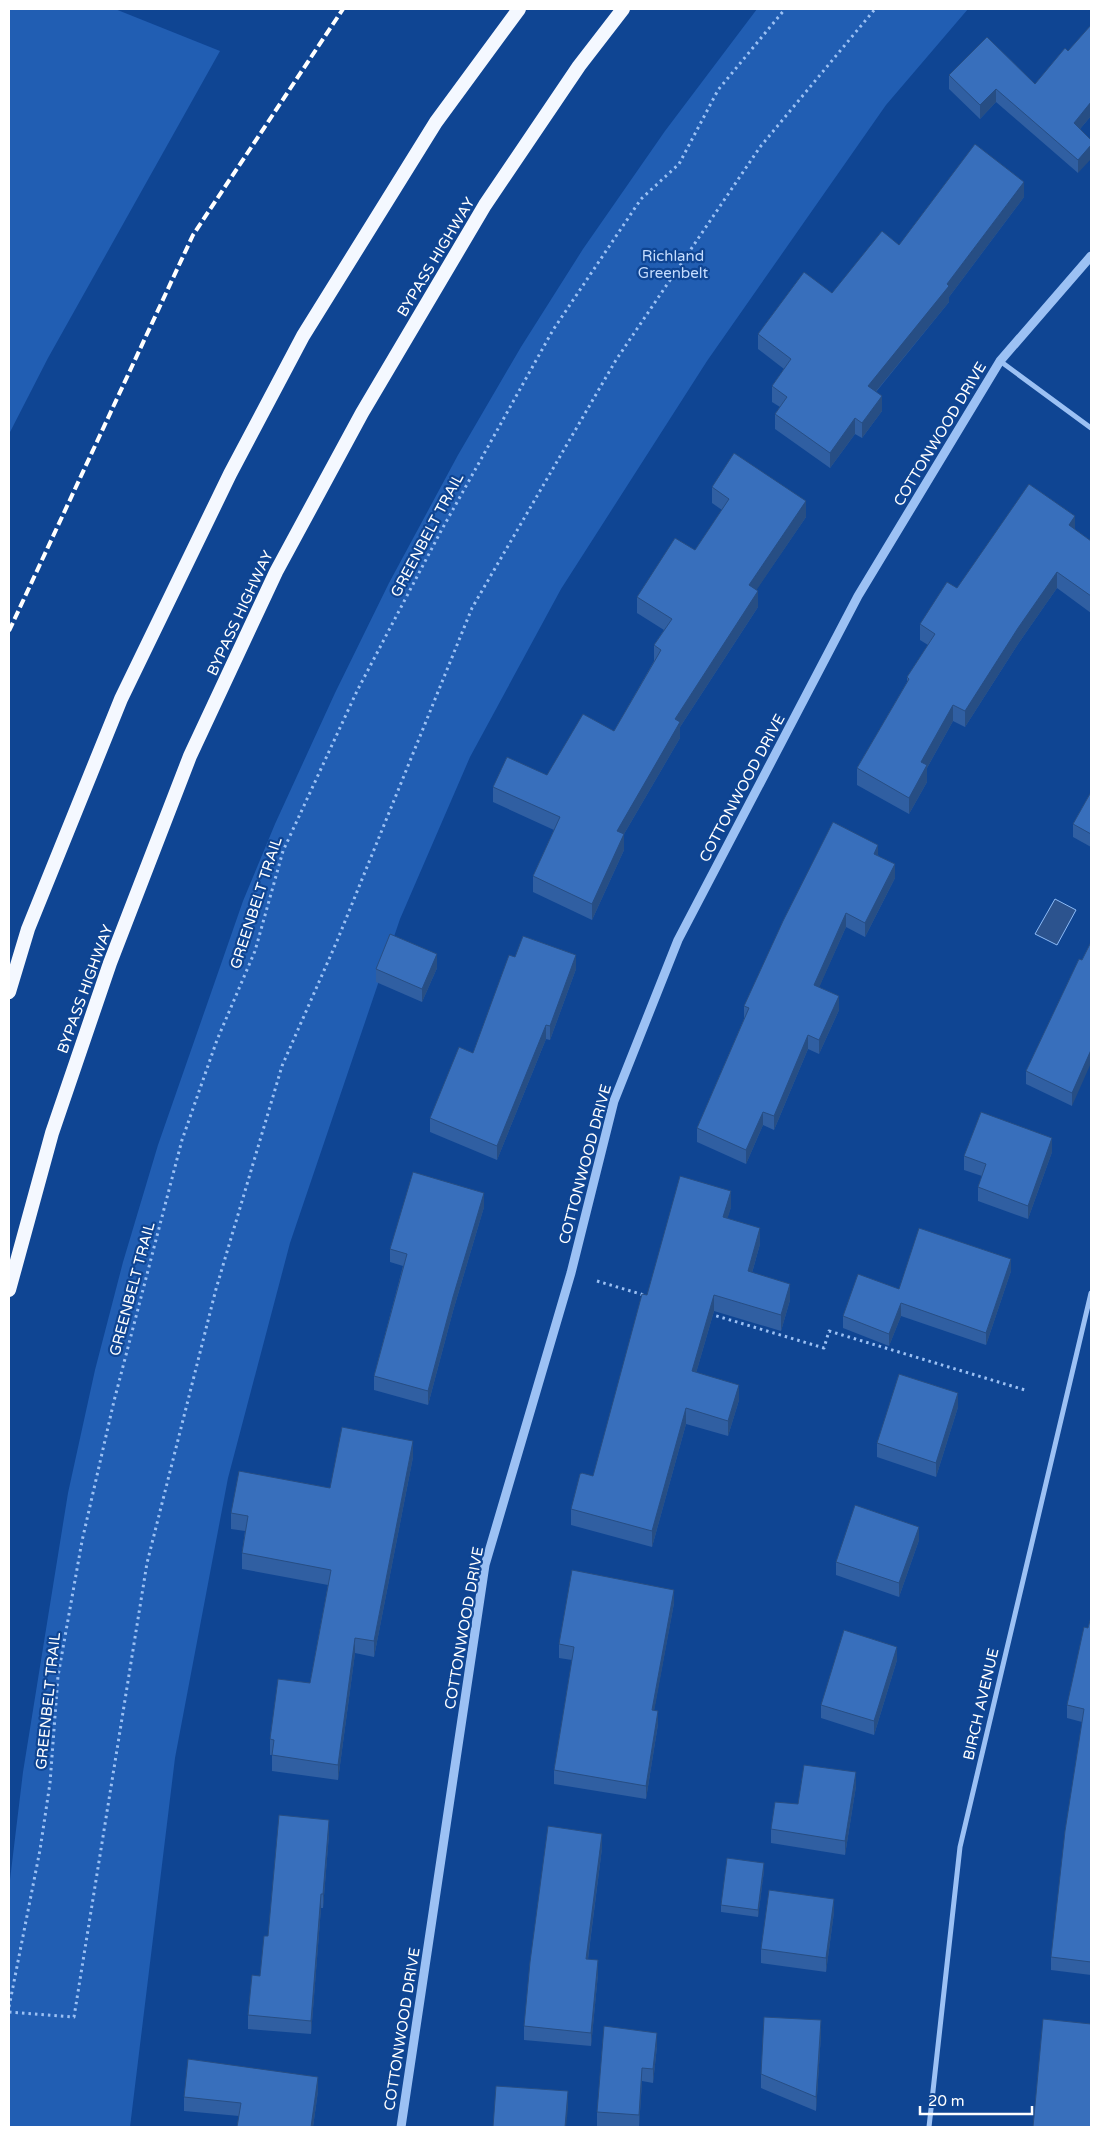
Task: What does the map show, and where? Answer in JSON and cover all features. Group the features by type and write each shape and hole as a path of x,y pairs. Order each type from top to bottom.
{"highway":[{"path":"9,992 28,929 121,699 230,474 313,320 436,122 519,9"},
{"name":"BYPASS HIGHWAY","path":"9,1290 52,1133 110,963 190,756 276,572 362,413 485,205 579,66 623,9"}],"street":[{"name":"COTTONWOOD DRIVE","path":"401,2127 485,1565 571,1274 614,1100 678,940 853,605 1000,361 1091,256"},
{"path":"1000,361 1091,428"},
{"name":"BIRCH AVENUE","path":"928,2127 960,1847 1091,1293"}],"path":[{"name":"GREENBELT TRAIL","path":"9,2007 40,1850 50,1783 60,1666 82,1542 114,1401 182,1140 217,1040 255,951 283,851 357,691 440,531 553,330 641,199 679,164 718,90 785,9"},
{"path":"9,2012 74,2017 147,1563 216,1290 282,1066 337,941 472,608 622,352 760,147 875,9"},
{"path":"597,1281 654,1298"},
{"path":"701,1312 824,1348 829,1331 1025,1390"}],"green space":[{"path":"9,9 115,9 220,51 48,358 9,434"},
{"name":"Richland Greenbelt","path":"757,9 968,9 886,105 707,361 561,589 470,757 400,919 290,1243 228,1478 175,1758 130,2127 9,2127 9,1888 23,1772 68,1493 95,1370 123,1262 158,1145 243,901 275,824 335,693 389,583 458,455 521,347 583,249 665,131"}],"shaded area":[{"path":"1055,899 1076,910 1057,945 1035,934"}],"building":[{"path":"1091,25 1091,102 1074,123 1091,140 1091,145 1078,160 996,89 980,105 949,75 987,37 1035,84 1065,48 1068,51"},
{"path":"975,144 1024,182 947,284 949,286 868,386 882,396 862,423 855,418 830,453 775,414 787,397 772,386 791,359 758,334 804,272 832,293 882,231 899,245"},
{"path":"734,453 806,501 749,585 758,591 675,719 680,722 617,831 624,834 592,904 533,876 560,817 493,787 507,757 547,775 583,714 614,731 661,650 654,645 672,619 637,597 675,538 695,550 729,499 712,487"},
{"path":"1029,484 1075,516 1069,525 1091,541 1091,596 1057,572 1018,628 965,711 953,705 921,762 927,765 909,798 857,768 909,679 907,677 935,634 920,624 947,582 957,588"},
{"path":"1091,792 1091,834 1073,824"},
{"path":"833,822 878,845 874,854 895,864 865,923 846,913 814,985 839,996 819,1040 808,1035 774,1116 763,1112 746,1150 697,1128 749,1008 744,1006 783,921"},
{"path":"390,934 437,954 422,989 376,969"},
{"path":"523,936 576,955 550,1026 546,1025 497,1146 430,1118 459,1047 473,1053 509,955 515,957"},
{"path":"1091,942 1091,1050 1072,1093 1026,1071 1079,959 1082,960"},
{"path":"981,1112 1052,1138 1028,1206 978,1187 986,1164 964,1156"},
{"path":"413,1172 484,1193 453,1297 428,1391 374,1376 407,1254 390,1249"},
{"path":"680,1176 731,1191 723,1217 760,1228 748,1271 790,1284 781,1315 714,1295 692,1371 739,1385 728,1421 686,1408 652,1531 571,1509 580,1474 593,1476 642,1294 647,1295"},
{"path":"919,1228 1011,1259 986,1333 901,1303 889,1334 843,1316 858,1274 899,1289"},
{"path":"899,1374 958,1393 936,1463 877,1443"},
{"path":"342,1427 413,1441 374,1641 355,1638 338,1765 272,1755 274,1740 270,1739 278,1679 310,1683 331,1570 242,1553 248,1516 231,1513 239,1471 330,1488"},
{"path":"855,1505 919,1527 899,1583 836,1562"},
{"path":"572,1570 674,1590 652,1710 658,1711 646,1786 554,1770 574,1647 559,1644"},
{"path":"1091,1617 1091,1962 1051,1957 1065,1831 1084,1709 1067,1705 1084,1627 1088,1628"},
{"path":"844,1630 897,1647 874,1721 821,1705"},
{"path":"804,1765 856,1772 845,1841 771,1829 775,1802 798,1804"},
{"path":"279,1815 329,1820 311,2021 248,2015 252,1975 260,1976 264,1936 268,1936"},
{"path":"548,1826 602,1834 586,1959 598,1960 591,2033 524,2026 530,1962"},
{"path":"727,1858 764,1863 758,1910 721,1905"},
{"path":"769,1890 834,1899 826,1958 761,1949"},
{"path":"764,2017 821,2020 816,2097 761,2074"},
{"path":"1043,2019 1091,2024 1091,2127 1033,2127"},
{"path":"604,2026 657,2033 653,2069 642,2068 639,2115 597,2112"},
{"path":"188,2059 318,2077 311,2127 237,2127 241,2103 184,2097"},
{"path":"496,2086 568,2091 565,2127 493,2127"}],"railway":[{"path":"9,631 193,235 343,9"}]}
